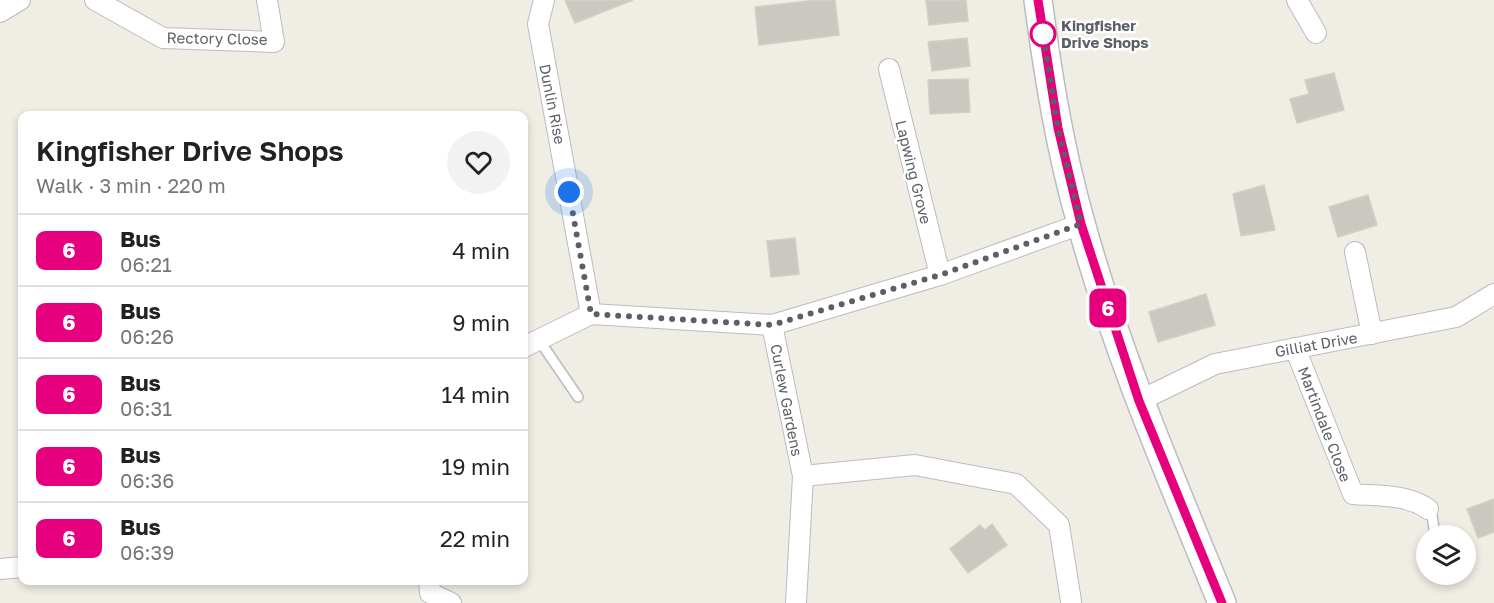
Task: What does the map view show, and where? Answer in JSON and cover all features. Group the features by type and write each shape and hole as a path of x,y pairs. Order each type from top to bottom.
{"street":[{"path":"0,12 20,0"},
{"name":"Rectory Close","path":"95,0 163,38 274,42 267,0"},
{"name":"Dunlin Rise","path":"544,0 538,24 591,314"},
{"path":"1038,0 1058,128 1081,224 1139,401 1222,603"},
{"path":"1297,0 1316,33"},
{"name":"Lapwing Grove","path":"889,69 940,275"},
{"path":"531,343 591,314 772,325 940,275 1081,224"},
{"path":"1355,252 1372,334"},
{"name":"Gilliat Drive","path":"1139,401 1215,364 1456,317 1494,294"},
{"name":"Curlew Gardens","path":"772,325 802,476 796,603"},
{"name":"Martindale Close","path":"1295,348 1353,494 1407,499 1420,503 1428,509"},
{"name":"Curlew Gardens","path":"802,476 915,465 1016,484 1059,525 1071,601"},
{"path":"0,569 18,567"},
{"path":"429,585 430,593 451,603"}],"lane":[{"path":"531,343 578,397"},
{"path":"1428,509 1432,515 1433,525"}],"building":[{"path":"565,0 633,0 575,23"},
{"path":"835,0 839,35 759,45 755,7"},
{"path":"926,0 966,0 968,21 929,25"},
{"path":"967,38 970,66 932,71 928,42"},
{"path":"1334,73 1344,110 1297,123 1290,99 1309,94 1305,80"},
{"path":"968,79 970,112 930,114 928,80"},
{"path":"1264,185 1275,230 1241,236 1233,194"},
{"path":"1368,195 1377,225 1338,237 1329,207"},
{"path":"795,238 799,274 771,277 767,241"},
{"path":"1206,294 1215,325 1158,342 1149,312"},
{"path":"1494,499 1494,532 1478,538 1476,525 1473,525 1467,509"},
{"path":"992,524 1007,545 968,573 950,549 980,525 985,530"}],"bus line":[{"name":"6","path":"1038,0 1058,128 1081,224 1139,401 1222,603"}],"place":[{"name":"Kingfisher Drive Shops","path":"1043,34"}],"route":[{"path":"569,192 591,314 772,325 940,275 1081,224 1058,128 1043,34"}]}
